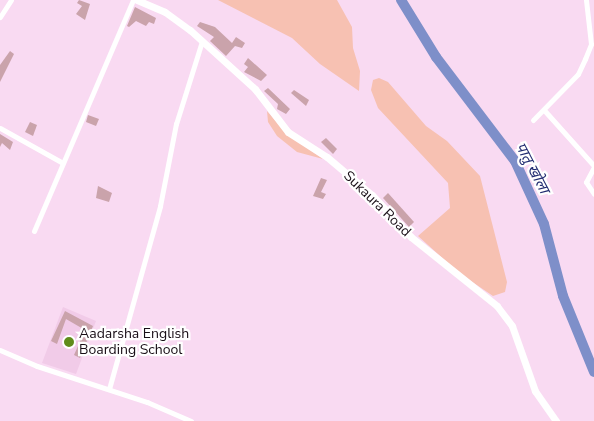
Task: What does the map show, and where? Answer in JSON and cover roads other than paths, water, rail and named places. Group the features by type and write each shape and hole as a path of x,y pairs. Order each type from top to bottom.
{"street":[{"path":"0,17 11,0"},
{"path":"34,231 47,206 133,0"},
{"name":"Sukaura Road","path":"138,0 165,12 202,41 255,89 288,132 327,157 372,195 405,232 498,306 512,326 535,390 556,421"},
{"path":"533,120 578,74 592,44 586,0"},
{"path":"109,389 160,206 176,124 202,41"},
{"path":"544,110 594,169 586,182 594,194"},
{"path":"0,128 63,164"},
{"path":"0,350 37,366 109,389 191,421"}],"waterway":[{"name":"पातु खोला","path":"401,0 436,57 515,161 544,224 563,296 594,372"}],"place":[{"name":"Aadarsha English Boarding School","path":"69,342"}]}
